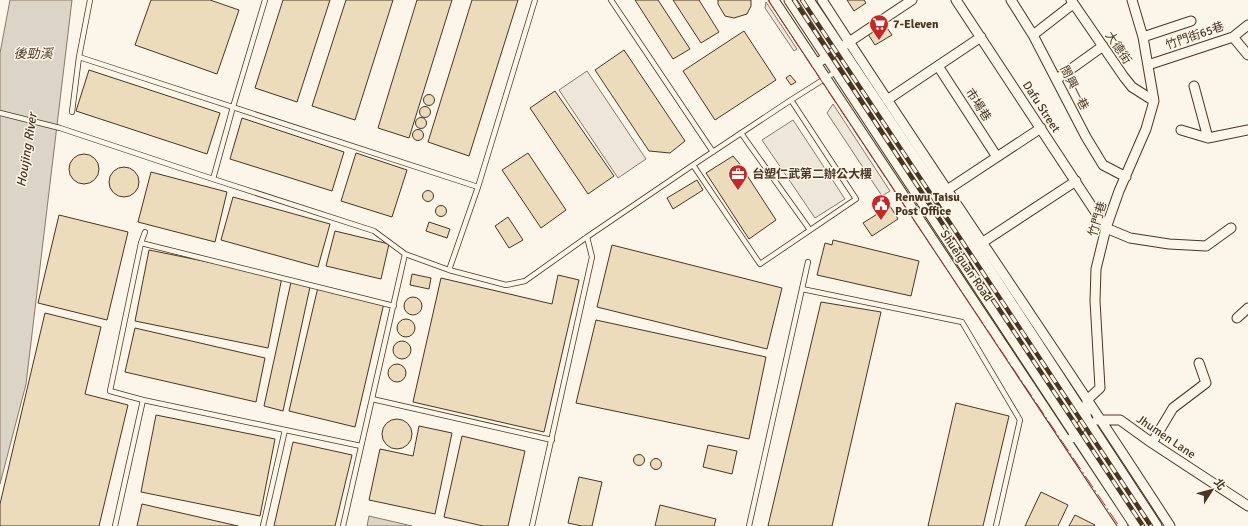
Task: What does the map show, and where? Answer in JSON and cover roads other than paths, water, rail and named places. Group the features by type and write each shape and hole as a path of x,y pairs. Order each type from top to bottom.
{"street":[{"name":"Shueiguan Road","path":"774,0 825,78 1072,439 1136,526"},
{"name":"Shueiguan Road","path":"790,0 1072,439 1123,526"},
{"name":"Shueiguan Road","path":"808,0 888,100 947,190 978,245 1086,418 1156,526"},
{"name":"Shueiguan Road","path":"822,0 844,46 978,245 1087,400 1170,526"},
{"path":"816,64 912,0"},
{"name":"Dafu Street","path":"956,0 1106,228"},
{"name":"閤興一巷","path":"1011,0 1033,35 1057,79 1086,138 1103,166 1126,176"},
{"name":"竹門巷","path":"1087,400 1100,388 1095,301 1096,269 1106,228 1146,129 1154,101 1143,37 1132,0"},
{"path":"1033,35 1072,2"},
{"name":"大德街","path":"1072,2 1132,87 1154,101"},
{"path":"1143,37 1192,21"},
{"name":"竹門街65巷","path":"1148,65 1233,36 1248,25"},
{"path":"1233,36 1248,55"},
{"path":"888,100 981,37"},
{"path":"1057,79 1103,46"},
{"name":"市場巷","path":"938,66 997,157"},
{"path":"1194,86 1208,138"},
{"path":"947,190 1041,128"},
{"path":"1181,130 1208,138 1248,130"},
{"path":"978,245 1076,181"},
{"path":"1106,228 1130,238 1169,244 1206,246 1230,228"},
{"path":"1236,318 1248,308"},
{"path":"1152,443 1173,408 1206,383 1199,363"},
{"path":"1072,439 1086,418 1087,400"},
{"name":"Jhumen Lane","path":"1086,418 1101,421 1120,420 1152,443 1248,506"}],"lane":[{"path":"72,112 79,57 90,0"},
{"path":"213,179 265,0"},
{"path":"449,270 478,188 535,0"},
{"path":"611,0 713,152"},
{"path":"79,57 478,188"},
{"path":"0,114 60,128 374,231 405,254 449,270 506,285 525,281 693,165 836,70"},
{"path":"693,165 760,264 856,199 791,100"},
{"path":"741,133 810,230"},
{"path":"145,232 141,243 110,391 143,400 361,446"},
{"path":"532,526 592,257 587,237"},
{"path":"141,243 394,306"},
{"path":"343,526 405,254"},
{"path":"749,526 808,262"},
{"path":"802,289 962,322 1020,420 996,526"},
{"path":"372,399 552,440"},
{"path":"115,526 143,400"},
{"path":"263,526 285,430"}],"water":[{"name":"後勁溪","path":"10,0 72,0 26,384 0,484 0,53"},
{"path":"369,516 412,526 367,526"}],"railway":[{"path":"794,0 1143,526"},
{"path":"802,0 1151,526"}],"place":[{"name":"7-Eleven","path":"879,41"},
{"name":"台塑仁武第二辦公大樓","path":"738,191"},
{"name":"Renwu Taisu Post Office","path":"881,221"}],"water label":[{"name":"Houjing River","path":"27,150"}]}
